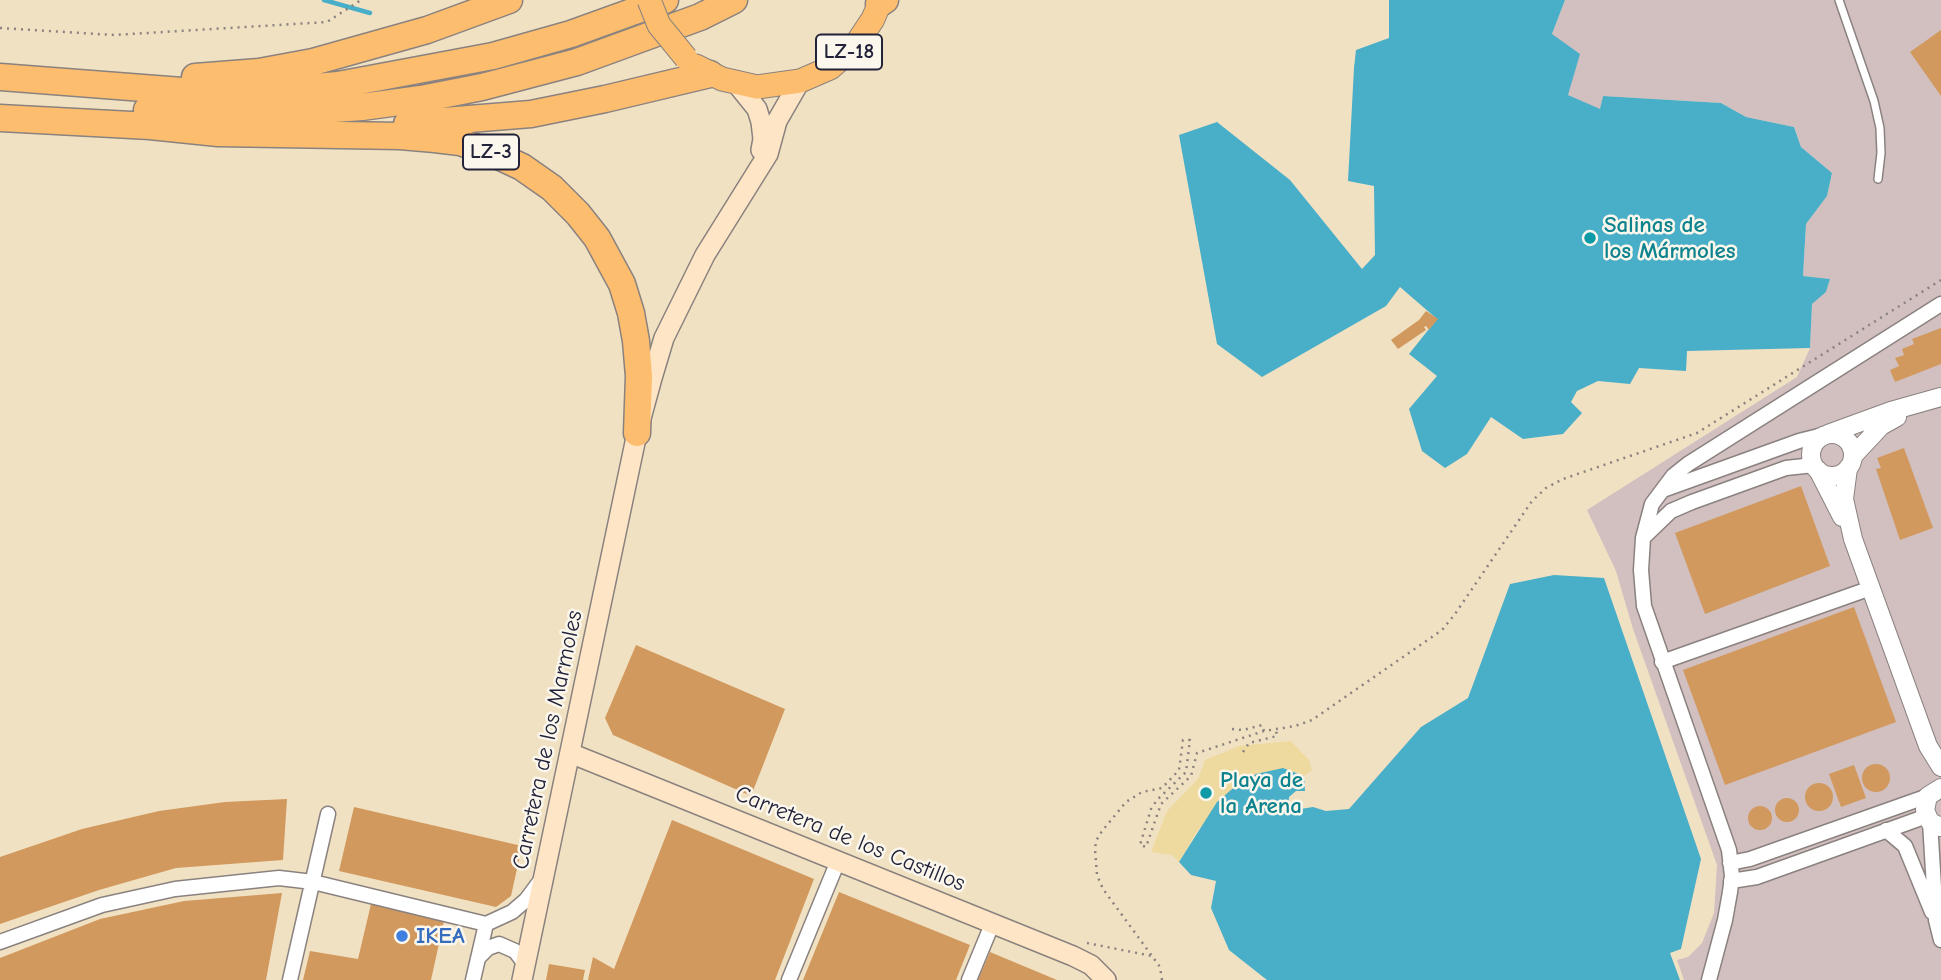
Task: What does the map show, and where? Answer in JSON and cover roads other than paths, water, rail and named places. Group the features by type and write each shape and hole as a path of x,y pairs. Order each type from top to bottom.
{"highway":[{"path":"0,77 182,91 251,93 338,85 494,56 571,34 665,0"},
{"path":"0,106 279,113 362,107 421,99 482,87 577,62 674,27 734,0"},
{"path":"67,82 259,72 372,47 427,30 500,2"},
{"name":"LZ-3","path":"150,126 337,127 467,120 531,114 710,74"},
{"path":"0,118 150,126"},
{"name":"LZ-3","path":"150,126 218,134 400,136 435,139 460,142 522,167 552,188 578,214 597,238 622,284 636,341 639,376 637,433"}],"main road":[{"name":"LZ-18","path":"649,0 659,25 686,58 710,74 757,87 800,82 830,68 855,46 882,1"},
{"name":"Carretera de los Marmoles","path":"524,972 637,433 664,338 705,255 768,154 783,108 800,82"},
{"path":"736,83 757,109 761,122 763,139 757,172"},
{"name":"Carretera de los Castillos","path":"570,753 993,922 1091,965 1106,980"}],"street":[{"path":"1709,980 1726,920 1731,881 1729,850 1644,606 1641,570 1643,538 1652,504 1672,476 1711,447 1941,304"},
{"path":"1643,538 1671,511 1786,468 1816,468 1823,474 1837,475 1881,426 1939,398"},
{"path":"1939,398 1891,411 1821,437 1813,446 1811,459 1853,539 1928,746 1941,767"},
{"path":"1660,491 1799,442 1839,435 1845,438 1852,449 1844,499 1853,539"},
{"path":"1662,662 1871,588"},
{"path":"1928,746 1933,792 1925,804 1933,822 1936,920 1941,940"},
{"path":"1730,863 1751,859 1933,792"},
{"path":"290,980 328,814"},
{"path":"1731,881 1757,877 1886,830 1933,822"},
{"path":"1886,830 1899,838 1905,846 1921,890 1936,920"},
{"path":"1934,868 1941,853"},
{"path":"789,980 838,861"},
{"path":"0,942 102,905 175,889 279,878 313,883 486,924 512,912 526,901 544,876"},
{"path":"969,980 993,922"},
{"path":"473,980 486,924"},
{"path":"478,958 488,947 499,944 515,951 524,972"}],"lane":[{"path":"1839,0 1877,114 1881,153 1878,179"}],"water":[{"name":"Salinas de los Mármoles","path":"1389,0 1565,0 1552,34 1580,54 1568,95 1600,109 1603,96 1721,103 1746,117 1794,127 1801,147 1832,173 1827,196 1806,224 1803,276 1830,279 1826,292 1812,304 1810,348 1687,351 1686,371 1639,368 1630,384 1598,381 1577,391 1571,402 1582,413 1563,434 1523,439 1491,417 1467,454 1445,468 1422,451 1409,409 1437,376 1409,354 1437,319 1400,287 1386,306 1262,377 1217,344 1179,135 1217,122 1290,180 1362,269 1375,255 1374,186 1348,181 1354,68 1356,50 1389,38"},
{"path":"1554,575 1604,578 1701,859 1681,949 1670,953 1680,980 1267,980 1229,950 1211,908 1216,881 1191,875 1179,862 1217,802 1238,784 1256,774 1283,768 1304,776 1305,791 1296,791 1289,797 1288,811 1313,807 1326,811 1349,809 1421,727 1468,698 1510,584"}],"waterway":[{"path":"324,0 370,13"}],"place":[{"name":"Salinas de los Mármoles","path":"1590,238"},
{"name":"Playa de la Arena","path":"1206,793"},
{"name":"IKEA","path":"402,936"}]}
